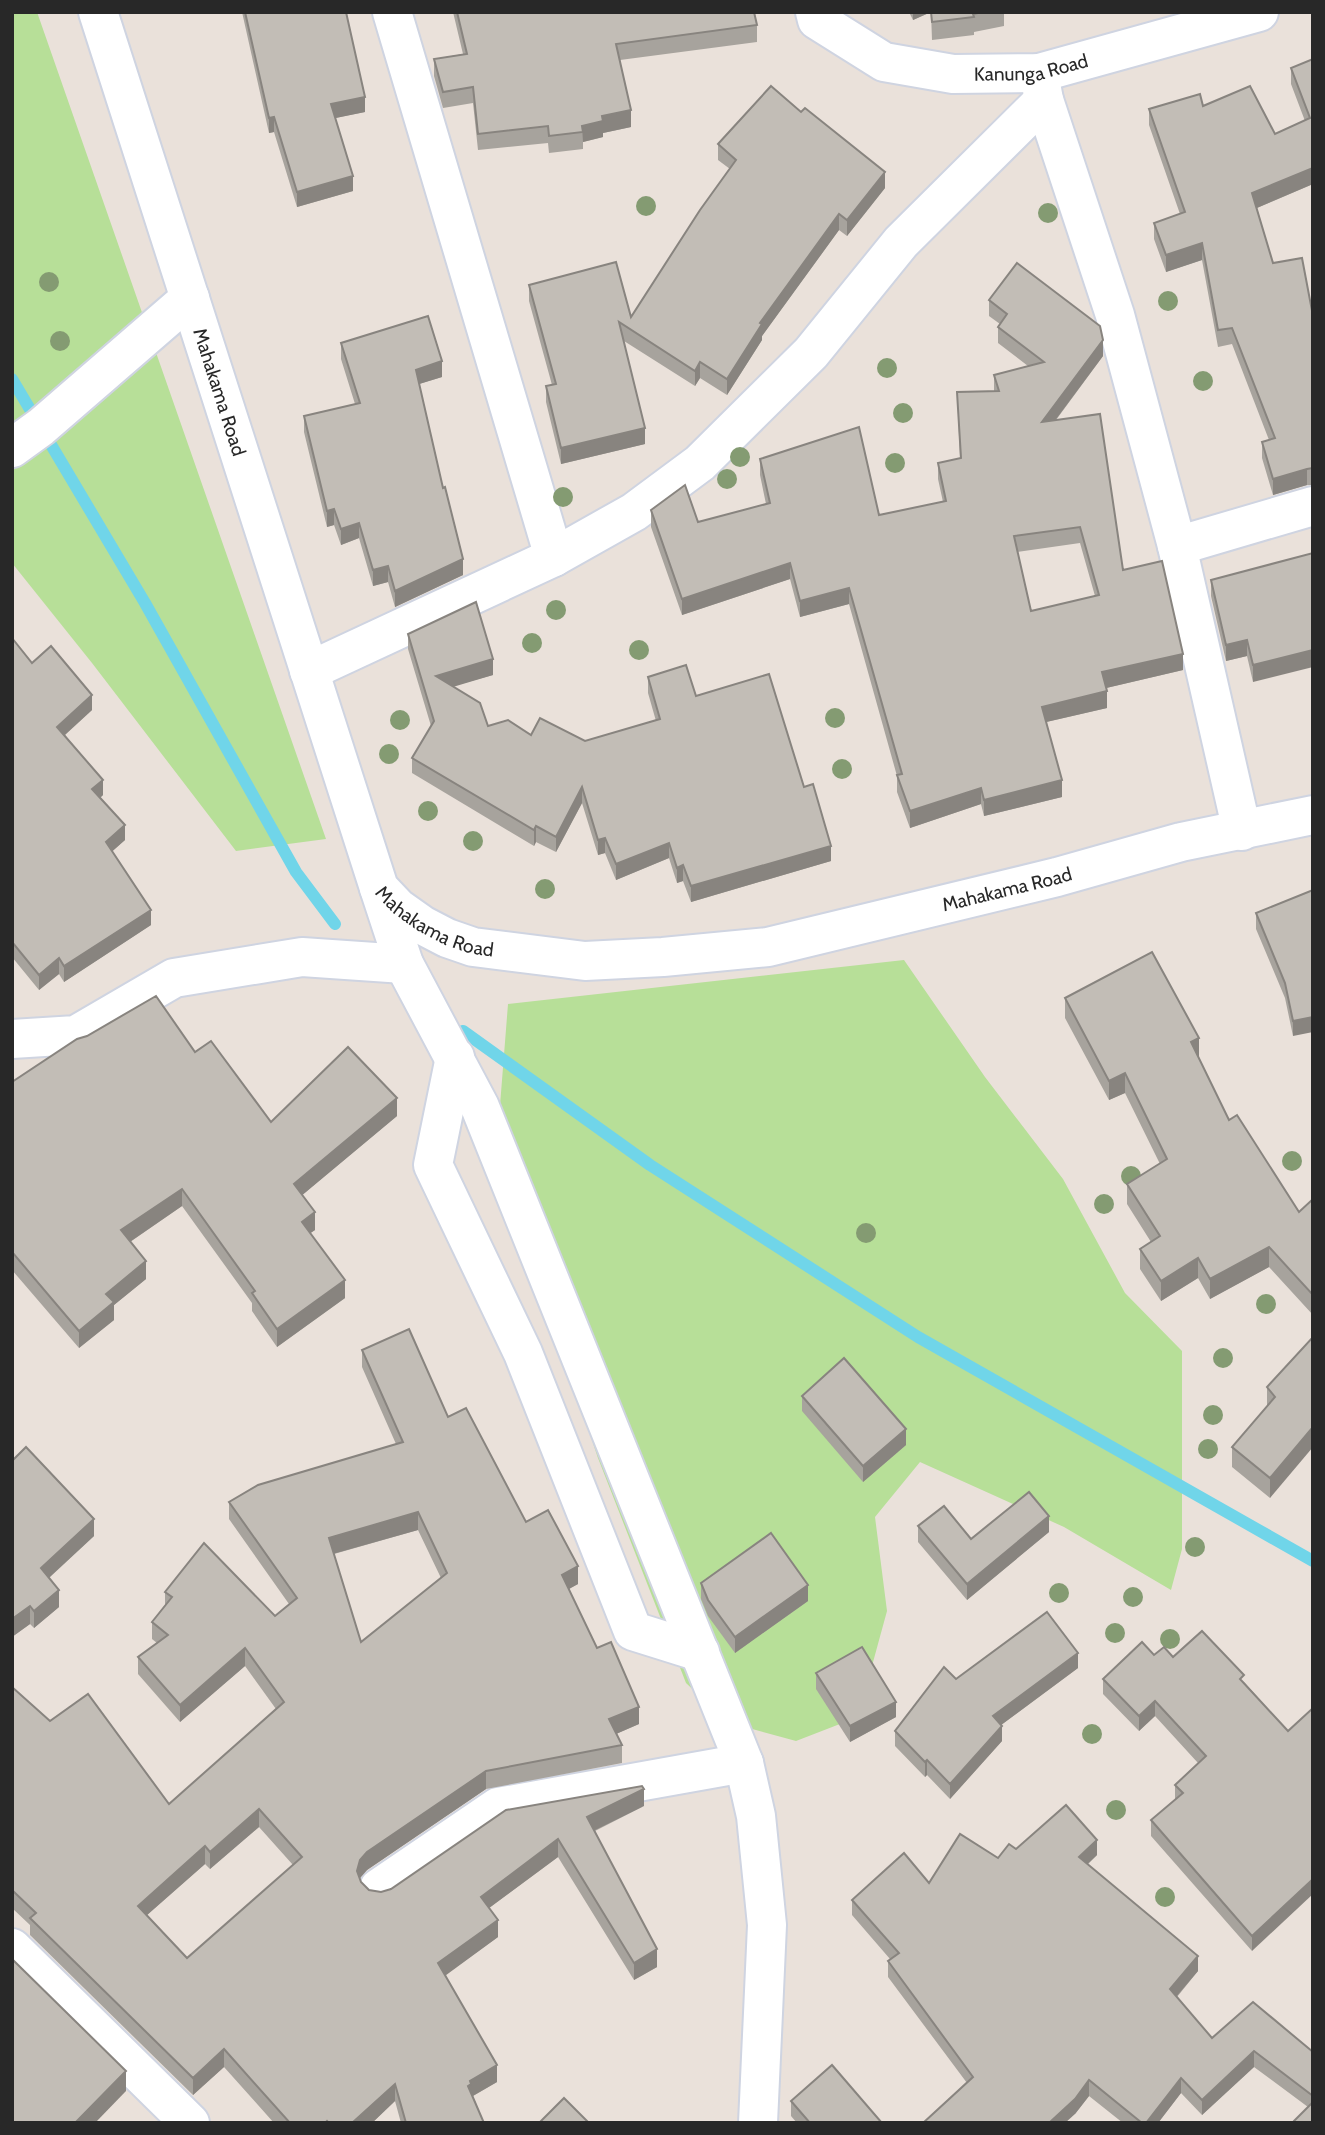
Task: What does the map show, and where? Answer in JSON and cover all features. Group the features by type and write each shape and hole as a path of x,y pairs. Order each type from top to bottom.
{"street":[{"name":"Mahakama Road","path":"99,12 379,888 398,908 422,925 472,947 585,961 768,947 1056,877 1181,842 1313,815"},
{"path":"391,12 554,557"},
{"name":"Kanunga Road","path":"815,12 817,20 884,62 953,75 1042,86 1259,12"},
{"path":"309,671 554,557 634,512 700,463 811,353 901,242 1042,86"},
{"path":"1042,86 1115,315 1177,546 1242,831"},
{"path":"12,448 41,427 190,298"},
{"path":"1177,546 1313,506"},
{"path":"379,888 404,964 480,1108 744,1763 756,1816 767,1925 758,2123"},
{"path":"12,1039 75,1035 174,978 302,957 404,964"},
{"path":"455,1057 433,1165 523,1353 633,1630 700,1652"},
{"path":"379,1888 498,1807 744,1763"},
{"path":"12,1948 190,2123"}],"green space":[{"path":"12,12 37,12 326,839 236,851 12,563"},
{"path":"904,960 985,1077 1063,1179 1125,1293 1182,1351 1182,1549 1171,1590 1064,1527 920,1462 875,1517 887,1611 858,1717 796,1741 727,1722 686,1683 598,1458 529,1251 495,1169 508,1004"}],"building":[{"path":"245,12 346,12 365,97 331,104 353,176 297,192 274,117 269,118"},
{"path":"457,12 754,12 757,25 616,44 631,110 602,116 603,121 582,126 583,132 549,136 548,126 478,134 473,87 443,92 434,59 467,54"},
{"path":"931,12 983,12 973,14 974,17 932,22"},
{"path":"1313,59 1313,168 1252,193 1273,263 1302,258 1313,316 1313,468 1273,479 1262,442 1275,438 1232,328 1218,330 1202,243 1166,255 1154,223 1185,212 1149,109 1200,94 1203,106 1250,86 1275,134 1310,118 1291,68"},
{"path":"771,86 801,112 805,108 885,172 847,220 839,214 760,323 762,324 727,379 700,362 695,371 619,322 645,428 561,448 546,386 556,384 529,285 616,262 631,317 700,210 736,160 718,144"},
{"path":"1017,263 1100,326 1103,340 1042,422 1100,414 1123,570 1162,561 1183,654 1102,672 1107,691 1042,707 1062,780 984,800 981,788 910,811 897,775 902,774 849,588 800,601 790,563 682,599 651,510 685,485 698,522 770,503 760,459 859,427 879,515 946,501 938,463 961,458 957,392 999,391 994,375 1044,362 998,327 1007,314 989,300","holes":["1080,527 1099,595 1031,611 1014,536"]},
{"path":"428,316 442,361 416,370 443,488 445,487 463,559 395,591 388,566 373,570 359,523 341,529 334,509 327,511 304,416 360,403 341,343"},
{"path":"1313,553 1313,650 1253,665 1247,640 1226,645 1211,580"},
{"path":"476,602 493,659 436,676 480,703 488,726 508,720 531,735 540,718 585,741 660,719 648,677 686,665 696,696 769,674 804,787 813,784 831,846 691,886 683,865 677,868 669,843 616,864 605,838 598,840 582,787 556,837 536,826 534,830 412,758 434,721 408,634"},
{"path":"12,638 32,663 51,646 92,695 57,727 103,780 92,789 125,825 106,842 151,910 64,966 59,958 39,975 12,942"},
{"path":"1313,890 1313,1017 1293,1021 1285,983 1256,913"},
{"path":"1152,952 1199,1038 1191,1042 1229,1120 1237,1115 1299,1212 1313,1199 1313,1295 1269,1247 1210,1279 1198,1258 1161,1281 1140,1249 1160,1236 1127,1184 1167,1159 1125,1073 1109,1081 1065,998"},
{"path":"156,996 195,1052 211,1041 271,1122 348,1047 397,1098 294,1184 315,1212 302,1222 345,1280 277,1329 252,1293 255,1291 182,1189 121,1230 146,1261 106,1294 114,1302 79,1331 12,1252 12,1082 77,1039 87,1036"},
{"path":"409,1329 448,1417 466,1408 526,1522 548,1510 578,1566 562,1575 597,1648 611,1642 639,1707 609,1719 622,1745 486,1771 367,1852 360,1860 357,1871 361,1882 369,1890 381,1892 391,1889 506,1810 642,1786 644,1789 587,1817 657,1949 634,1963 558,1839 481,1897 498,1920 438,1963 497,2065 470,2081 468,2086 484,2123 406,2123 395,2084 352,2123 290,2123 224,2049 193,2078 30,1918 36,1913 12,1890 12,1687 50,1721 88,1694 169,1804 284,1702 245,1648 180,1705 138,1657 168,1635 152,1622 172,1597 165,1592 204,1543 275,1616 297,1598 229,1502 258,1485 403,1442 362,1350","holes":["418,1512 447,1573 361,1642 329,1538","259,1809 302,1857 187,1958 138,1906 205,1846 210,1852"]},
{"path":"1313,1337 1313,1427 1270,1478 1232,1447 1275,1397 1267,1387"},
{"path":"844,1358 906,1429 863,1466 802,1396"},
{"path":"26,1447 94,1519 41,1568 59,1590 34,1611 30,1606 12,1619 12,1461"},
{"path":"1029,1492 1049,1516 967,1584 918,1526 944,1506 971,1539"},
{"path":"771,1533 808,1585 735,1637 708,1600 701,1583"},
{"path":"1047,1612 1078,1653 993,1716 1002,1726 950,1784 895,1731 944,1667 956,1679"},
{"path":"1202,1631 1244,1675 1240,1679 1288,1731 1313,1708 1313,1879 1252,1936 1151,1820 1183,1793 1175,1785 1206,1756 1155,1701 1139,1716 1103,1679 1142,1642 1154,1655 1164,1647 1173,1657"},
{"path":"862,1647 896,1702 850,1726 816,1673"},
{"path":"1066,1805 1097,1840 1079,1857 1198,1956 1170,1989 1212,2038 1253,2002 1313,2052 1313,2096 1254,2051 1202,2100 1181,2078 1146,2123 1142,2123 1089,2080 1075,2099 1049,2123 923,2123 973,2077 888,1961 899,1953 852,1900 904,1853 929,1883 960,1834 998,1858 1009,1844 1016,1849"},
{"path":"12,1959 126,2071 75,2123 12,2123"},
{"path":"832,2065 882,2123 810,2123 791,2101"},
{"path":"564,2098 589,2123 539,2123"},
{"path":"1313,2102 1313,2123 1295,2123 1294,2121"}],"waterway":[{"path":"12,379 145,603 296,872 335,924"},
{"path":"463,1031 650,1165 918,1337 1313,1561"}]}
